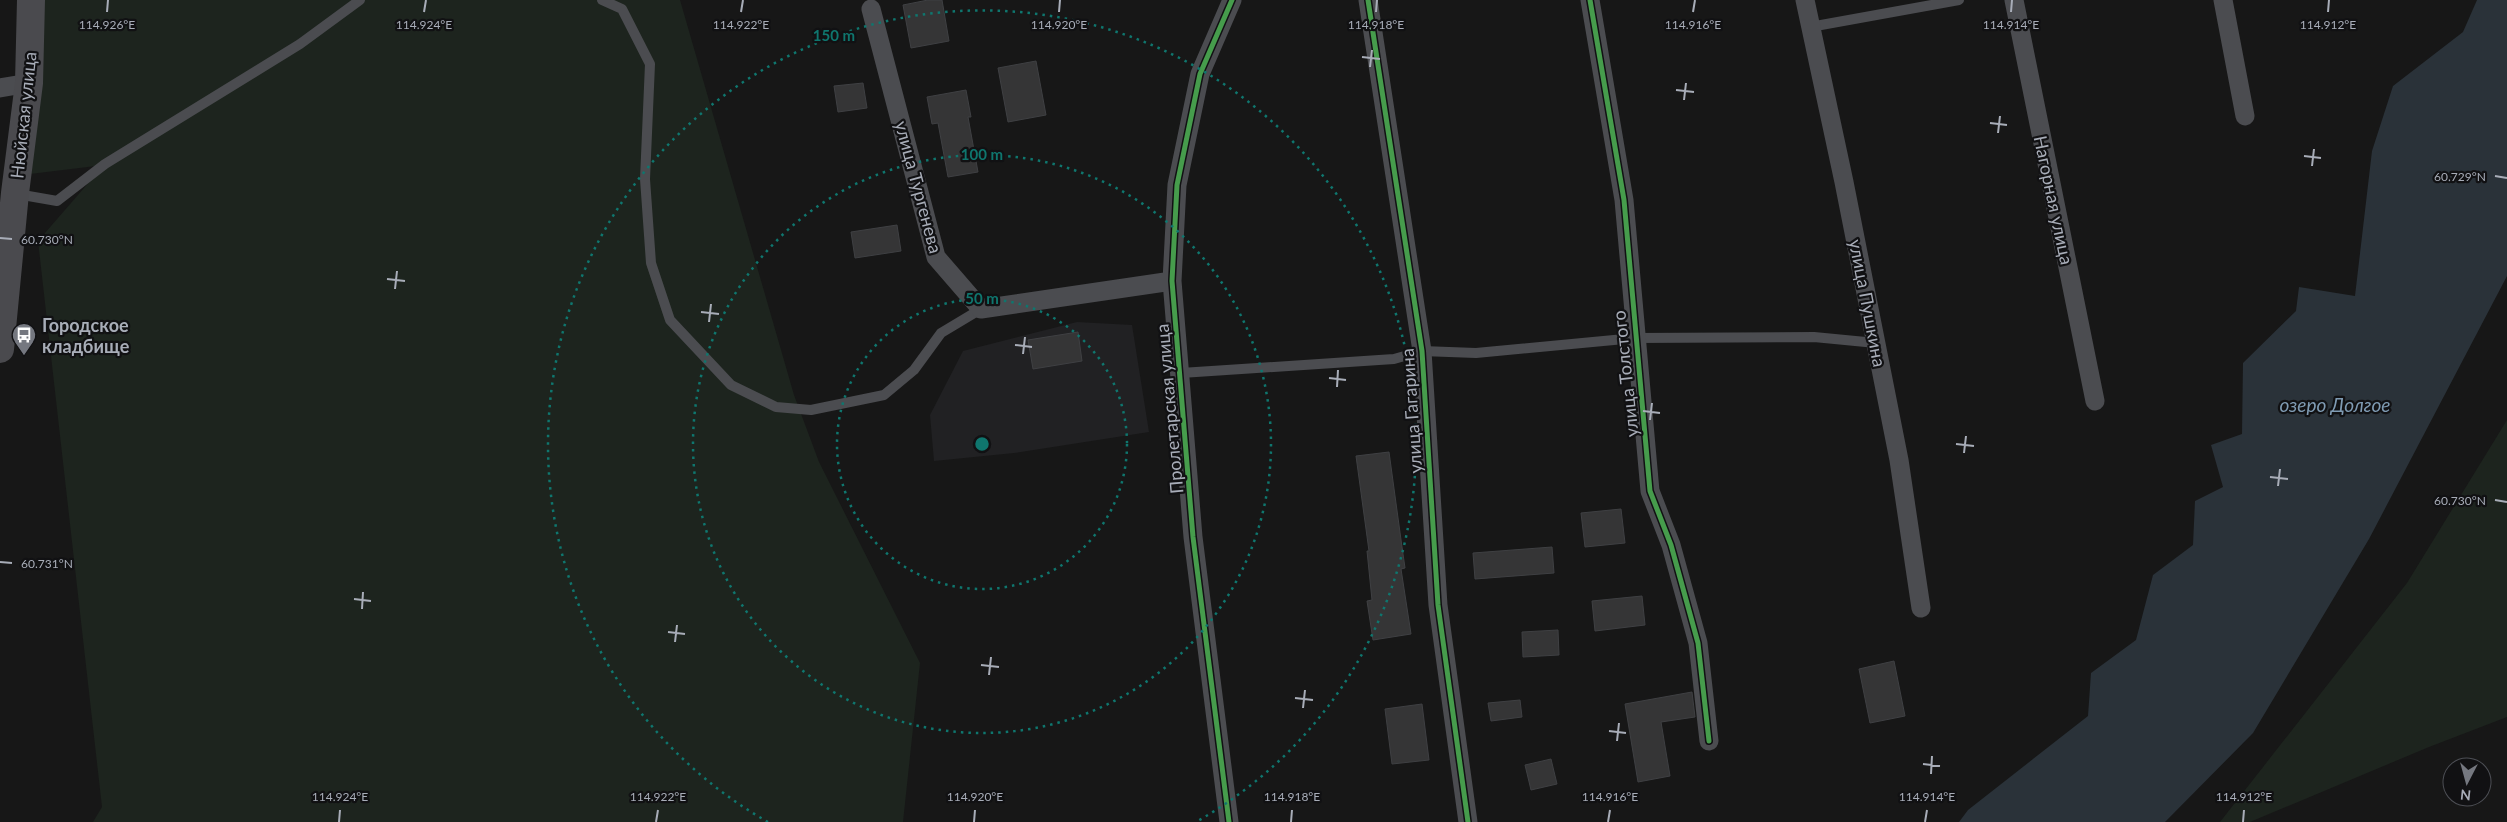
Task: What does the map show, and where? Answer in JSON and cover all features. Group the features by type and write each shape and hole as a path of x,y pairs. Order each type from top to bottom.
{"main road":[{"name":"Нюйская улица","path":"0,349 7,201 29,83 31,0"}],"street":[{"name":"Пролетарская улица","path":"1229,822 1193,537 1172,281 1176,185 1200,74 1232,0"},
{"name":"улица Гагарина","path":"1368,0 1422,351 1438,605 1468,822"},
{"name":"улица Толстого","path":"1590,0 1624,200 1650,491 1671,545 1698,643 1709,741"},
{"name":"улица Пушкина","path":"1804,0 1844,182 1899,460 1921,608"},
{"name":"Нагорная улица","path":"2014,0 2095,401"},
{"path":"2223,0 2245,116"},
{"name":"улица Тургенева","path":"871,9 936,257 981,309"},
{"path":"0,88 29,83"},
{"path":"981,309 1172,281"}],"lane":[{"path":"7,201 57,201 105,164 300,44 360,0"},
{"path":"602,0 622,9 650,64 645,179 651,264 670,320 731,385 776,407 811,410 884,395 914,370 941,332 981,309"},
{"path":"1810,27 1959,0"},
{"path":"1181,373 1394,359 1422,351 1476,353 1635,338 1814,337 1876,343"}],"shaded area":[{"path":"42,0 680,0 794,395 819,462 920,663 903,822 93,822 102,807 38,241 104,165 30,174"},
{"path":"1077,322 1132,325 1149,432 1014,453 934,461 930,415 963,351"},
{"path":"2507,420 2507,717 2429,747 2250,822 2220,822 2407,583"}],"water":[{"name":"озеро Долгое","path":"2477,0 2507,0 2507,276 2369,539 2253,733 2165,822 1959,822 1968,810 2088,716 2091,673 2136,640 2153,575 2193,545 2195,501 2223,487 2211,445 2242,434 2243,363 2296,311 2299,287 2355,296 2372,151 2393,86 2463,32"}],"building":[{"path":"928,0 942,0 949,41 911,48 903,5"},
{"path":"1036,61 1046,115 1008,122 998,68"},
{"path":"863,83 867,108 838,112 834,86"},
{"path":"966,90 971,117 968,117 978,172 948,177 938,123 932,124 927,97"},
{"path":"897,225 901,251 855,258 851,232"},
{"path":"1078,332 1082,361 1033,369 1028,340"},
{"path":"1389,452 1405,568 1401,569 1411,634 1373,640 1367,601 1372,600 1367,551 1369,551 1356,456"},
{"path":"1621,509 1625,543 1585,547 1581,513"},
{"path":"1552,547 1554,573 1475,579 1473,553"},
{"path":"1642,596 1645,625 1595,631 1592,601"},
{"path":"1558,630 1559,655 1523,657 1522,632"},
{"path":"1894,661 1905,716 1870,723 1859,669"},
{"path":"1692,692 1695,717 1661,722 1670,776 1638,782 1625,704"},
{"path":"1520,700 1522,717 1491,721 1488,703"},
{"path":"1422,704 1429,760 1392,764 1385,709"},
{"path":"1551,759 1557,784 1531,790 1525,765"}],"cycle path":[{"path":"1229,822 1193,537 1172,281 1177,185 1200,74 1232,0"},
{"path":"1368,0 1422,351 1438,605 1468,822"},
{"path":"1590,0 1624,200 1650,491 1671,545 1698,643 1709,741"}],"place":[{"name":"Городское кладбище","path":"24,356"}]}
